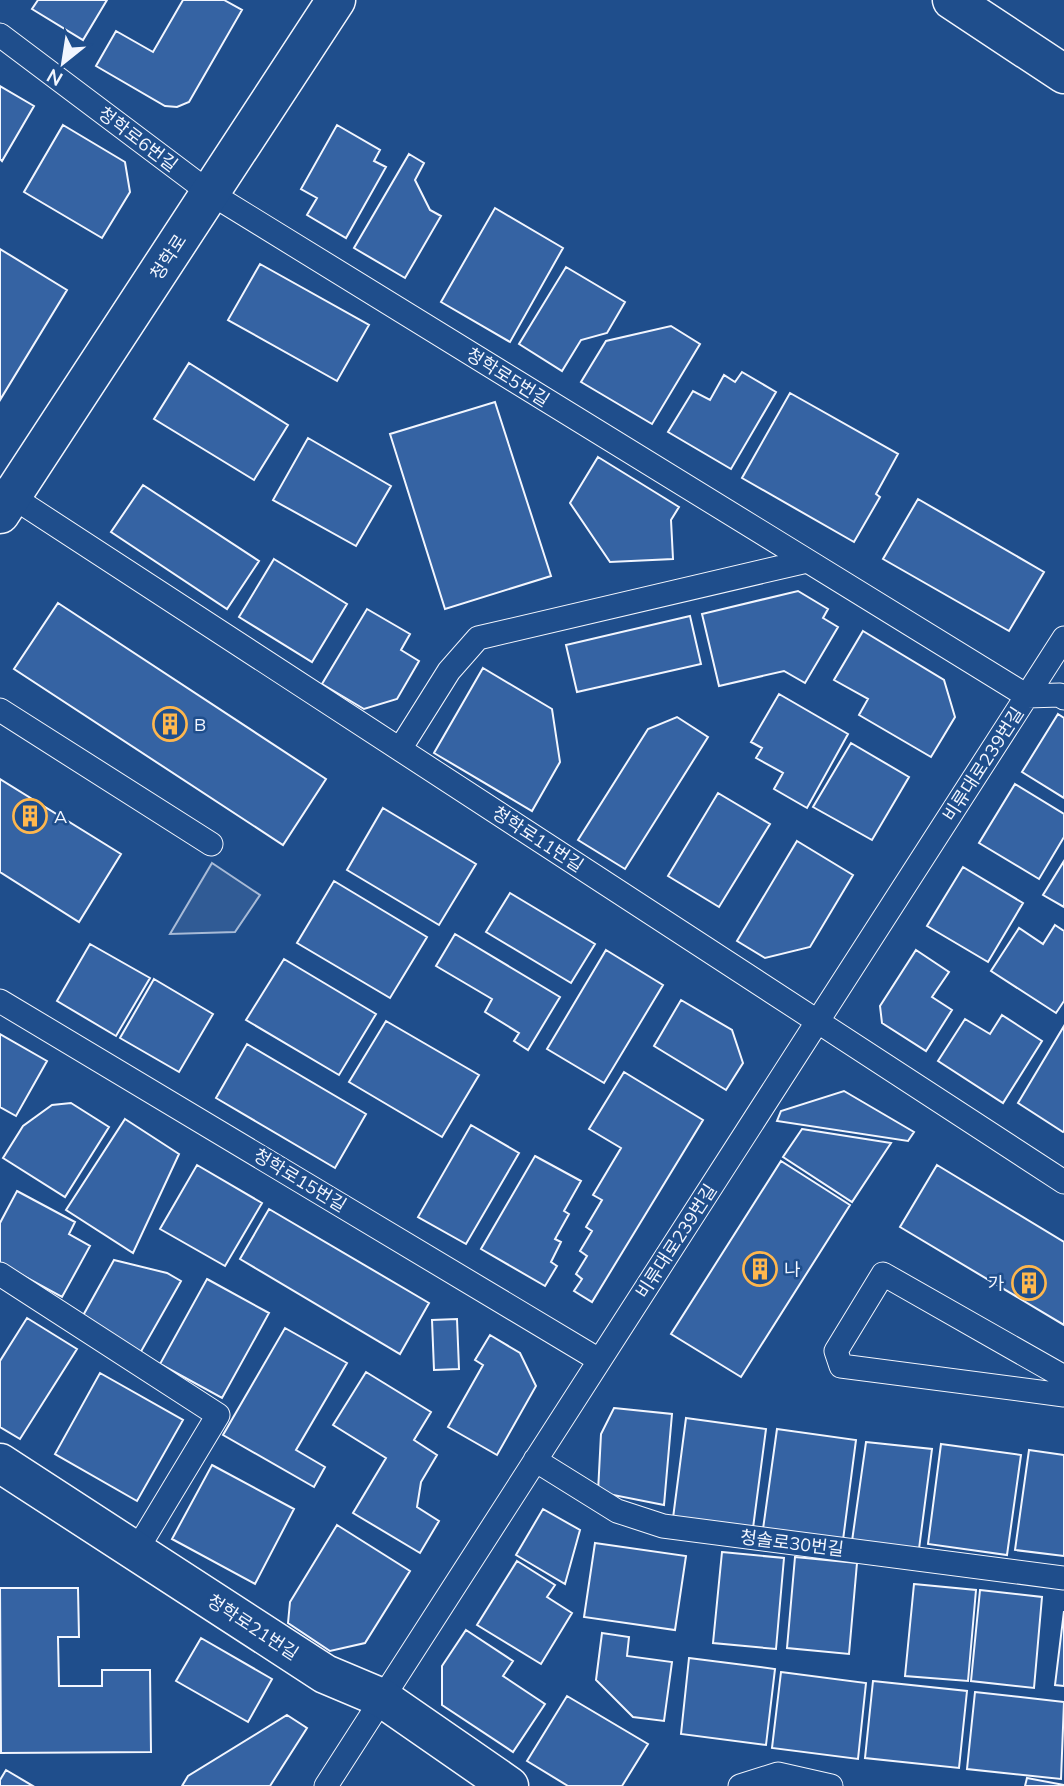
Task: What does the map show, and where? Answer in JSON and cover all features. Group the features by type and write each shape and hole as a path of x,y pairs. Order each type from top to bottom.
{"street":[{"name":"청학로","path":"4,500 210,193 335,0"},
{"path":"952,0 1064,74"},
{"name":"청학로21번길","path":"0,1463 325,1674 382,1698 509,1786"}],"lane":[{"name":"청학로6번길","path":"0,35 210,193"},
{"name":"청학로5번길","path":"210,193 1027,696"},
{"name":"청학로11번길","path":"4,500 400,749 1064,1182"},
{"path":"400,749 449,671 478,638 807,561"},
{"name":"비류대로239번길","path":"326,1786 1064,638"},
{"name":"비류대로239번길","path":"1027,696 1060,695 1064,698"},
{"path":"0,710 211,844"},
{"name":"청학로15번길","path":"0,1001 599,1360"},
{"path":"0,1274 218,1415 136,1551"},
{"path":"1064,1377 883,1274 836,1351 841,1366 1064,1395"},
{"name":"청솔로30번길","path":"535,1460 617,1511 663,1526 1064,1578"},
{"path":"740,1786 778,1774 831,1786"}],"shaded area":[{"path":"212,863 260,895 235,932 170,934"}],"building":[{"path":"38,0 107,0 83,40 32,9"},
{"path":"183,0 224,0 242,10 189,102 177,107 165,106 96,66 116,31 153,52"},
{"path":"0,86 34,106 2,161 0,159"},
{"path":"63,125 125,162 130,192 102,238 24,192"},
{"path":"337,125 380,150 374,161 386,167 346,238 307,215 317,198 301,189"},
{"path":"409,154 424,163 415,180 430,210 441,216 405,278 354,248"},
{"path":"495,208 563,248 510,342 441,302"},
{"path":"0,249 67,290 0,400"},
{"path":"260,264 369,325 337,381 228,320"},
{"path":"566,267 625,302 607,333 581,340 562,371 519,344"},
{"path":"671,326 700,344 652,424 581,382 606,341"},
{"path":"189,363 288,425 254,480 154,419"},
{"path":"742,372 776,392 731,469 668,432 693,391 710,400 724,375 735,382"},
{"path":"790,393 898,454 876,494 880,497 854,542 742,478"},
{"path":"495,402 551,576 445,609 390,434"},
{"path":"308,438 391,486 356,546 273,500"},
{"path":"598,457 679,507 671,520 673,559 610,562 570,503"},
{"path":"143,485 259,561 227,609 111,532"},
{"path":"918,499 1044,572 1009,631 883,559"},
{"path":"274,559 347,604 312,662 239,617"},
{"path":"798,591 828,609 823,618 838,627 805,683 784,671 719,686 702,614"},
{"name":"B","path":"58,603 326,779 283,845 14,669"},
{"path":"367,609 410,634 401,650 419,661 397,699 364,709 322,684"},
{"path":"690,616 701,664 577,692 566,645"},
{"path":"863,631 944,680 955,717 931,757 859,715 868,699 834,680"},
{"path":"483,668 552,709 560,762 532,811 434,753"},
{"path":"779,694 848,734 807,808 774,789 783,773 756,758 762,748 751,742"},
{"path":"1058,714 1064,718 1064,798 1022,772"},
{"path":"677,717 708,737 625,869 578,840 648,729"},
{"path":"851,743 909,777 872,840 813,807"},
{"name":"A","path":"0,779 121,854 79,922 0,872"},
{"path":"1015,784 1064,814 1064,837 1039,879 979,843"},
{"path":"718,793 770,824 719,907 668,876"},
{"path":"383,808 476,864 439,925 347,870"},
{"path":"797,841 853,875 810,947 765,958 737,941"},
{"path":"1064,861 1064,907 1043,895"},
{"path":"963,867 1023,903 988,962 927,926"},
{"path":"334,881 427,937 390,998 297,943"},
{"path":"510,893 595,944 571,983 486,932"},
{"path":"1055,925 1064,931 1064,1001 1056,1013 991,971 1019,928 1043,944"},
{"path":"455,934 560,997 528,1050 514,1041 519,1033 485,1012 492,999 436,966"},
{"path":"90,944 150,978 116,1036 57,1001"},
{"path":"606,950 663,985 604,1083 547,1049"},
{"path":"916,950 949,972 932,997 952,1010 926,1051 882,1023 880,1006"},
{"path":"284,959 376,1014 339,1075 246,1020"},
{"path":"154,979 213,1014 179,1072 120,1038"},
{"path":"681,1000 732,1030 743,1063 726,1090 654,1046"},
{"path":"1002,1015 1042,1041 1003,1103 938,1061 965,1019 990,1034"},
{"path":"386,1021 479,1075 442,1137 349,1082"},
{"path":"1064,1026 1064,1131 1063,1132 1018,1103"},
{"path":"0,1034 47,1061 16,1116 0,1107"},
{"path":"247,1044 366,1114 335,1168 216,1098"},
{"path":"624,1072 703,1120 592,1302 574,1291 582,1279 576,1274 587,1256 580,1251 592,1231 586,1227 602,1200 593,1195 621,1148 589,1129"},
{"path":"844,1091 914,1132 908,1141 777,1121 781,1111"},
{"path":"71,1103 109,1127 65,1197 3,1158 23,1126 52,1105"},
{"path":"125,1119 179,1154 133,1253 66,1210"},
{"path":"471,1125 519,1153 466,1244 418,1217"},
{"path":"802,1129 891,1143 852,1202 783,1157"},
{"path":"535,1156 581,1181 564,1211 569,1214 555,1239 561,1242 551,1262 557,1266 545,1286 481,1249"},
{"name":"나","path":"781,1161 850,1205 741,1377 671,1334"},
{"path":"197,1165 262,1203 225,1266 160,1229"},
{"name":"가","path":"937,1165 1064,1242 1064,1325 900,1227"},
{"path":"17,1191 75,1222 69,1234 90,1246 62,1297 0,1263 0,1223"},
{"path":"269,1209 429,1303 400,1354 240,1259"},
{"path":"114,1260 167,1273 181,1281 139,1355 80,1321"},
{"path":"207,1279 269,1313 222,1398 160,1364"},
{"path":"27,1318 77,1349 20,1439 0,1427 0,1361"},
{"path":"457,1319 459,1369 434,1370 432,1320"},
{"path":"285,1328 347,1363 296,1450 325,1467 314,1487 223,1435"},
{"path":"490,1335 520,1353 536,1386 497,1455 448,1427 483,1365 475,1360"},
{"path":"366,1372 431,1412 414,1440 437,1455 421,1482 417,1507 439,1521 420,1553 353,1513 386,1458 333,1425"},
{"path":"100,1373 183,1420 137,1501 55,1454"},
{"path":"614,1408 672,1414 664,1505 598,1492 601,1434"},
{"path":"686,1418 766,1429 753,1528 673,1518"},
{"path":"777,1429 856,1440 843,1540 763,1529"},
{"path":"866,1442 932,1449 919,1549 852,1541"},
{"path":"941,1444 1021,1455 1007,1555 928,1544"},
{"path":"1029,1450 1064,1455 1064,1556 1015,1550"},
{"path":"212,1465 294,1509 255,1584 172,1539"},
{"path":"543,1509 580,1530 565,1584 516,1555"},
{"path":"337,1525 410,1571 365,1643 330,1651 288,1623 290,1602"},
{"path":"595,1543 686,1556 675,1630 584,1617"},
{"path":"722,1552 784,1558 776,1649 713,1643"},
{"path":"795,1557 857,1563 849,1654 787,1648"},
{"path":"517,1561 555,1585 547,1597 572,1613 541,1664 477,1625"},
{"path":"914,1584 976,1590 968,1681 905,1676"},
{"path":"0,1588 78,1588 79,1637 58,1637 59,1686 102,1686 102,1670 150,1670 151,1752 1,1753"},
{"path":"980,1590 1042,1597 1034,1688 971,1681"},
{"path":"1064,1611 1064,1686 1055,1685"},
{"path":"466,1630 513,1661 503,1676 545,1704 513,1752 442,1705 442,1666"},
{"path":"602,1633 629,1637 627,1656 672,1662 664,1721 633,1717 596,1680"},
{"path":"201,1638 272,1679 248,1722 176,1681"},
{"path":"689,1658 775,1669 766,1745 681,1734"},
{"path":"781,1672 866,1683 858,1759 772,1748"},
{"path":"873,1681 967,1691 959,1768 865,1758"},
{"path":"975,1692 1064,1702 1061,1779 967,1769"},
{"path":"567,1696 648,1744 622,1786 568,1786 527,1761"},
{"path":"287,1715 307,1728 270,1786 182,1786 188,1776"},
{"path":"6,1770 33,1786 0,1786 0,1780"},
{"path":"1027,1778 1064,1785 1064,1786 1025,1786"}],"place":[{"name":"B","path":"170,724"},
{"name":"A","path":"30,816"},
{"name":"나","path":"760,1269"},
{"name":"가","path":"1029,1283"}]}
